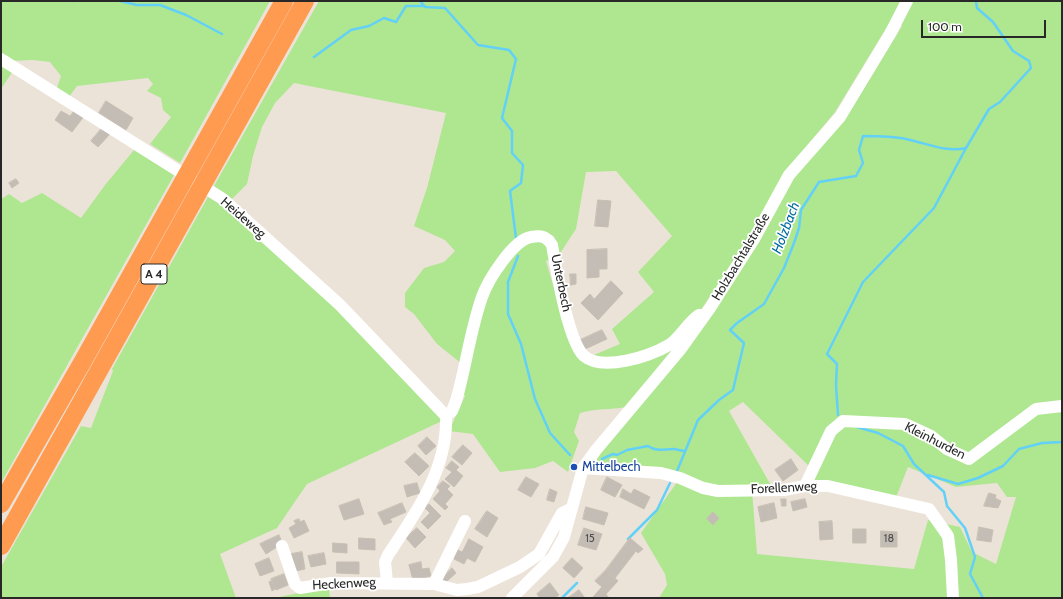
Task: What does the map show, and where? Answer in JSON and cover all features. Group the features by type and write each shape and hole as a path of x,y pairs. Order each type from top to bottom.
{"highway":[{"name":"A 4","path":"1,504 87,354 284,1"},
{"name":"A 4","path":"1,546 305,1"}],"street":[{"name":"Holzbachtalstraße","path":"512,598 553,557 564,537 583,468 680,350 710,308 754,239 789,175 840,117 890,34 907,1"},
{"name":"Heideweg","path":"1,59 223,199 340,305 446,419"},
{"name":"Unterbech","path":"446,419 452,411 461,384 482,295 501,263 514,246 526,238 540,236 548,239 552,245 558,280 576,346 585,356 591,359 615,364 666,346 674,341 691,321 710,308"},
{"name":"Kleinhurden","path":"805,486 831,431 843,421 905,424 930,436 947,449 969,459 1036,409 1062,406"},
{"path":"446,419 444,449 435,476 385,562 387,582 409,585 434,584 457,590 478,587 520,567 539,554 562,513 572,508"},
{"name":"Forellenweg","path":"583,468 661,473 718,491 784,490 805,486 828,486 929,509 948,536 953,598"},
{"path":"434,584 465,521"},
{"name":"Heckenweg","path":"282,546 295,584 300,588 331,583 387,582"}],"green space":[{"path":"1,1 270,1 180,163 150,144 171,117 163,110 161,98 147,91 153,84 148,78 77,86 69,97 57,88 61,76 50,62 33,60 9,61 1,56"},
{"path":"319,1 1062,1 1062,598 659,598 667,585 665,574 641,533 680,478 603,465 597,461 597,457 632,415 792,177 844,121 902,26 893,17 835,112 786,171 750,235 705,304 674,347 626,407 592,410 580,413 574,432 579,441 568,472 553,461 535,468 500,472 473,434 449,431 465,396 457,383 462,364 437,344 414,314 405,307 405,293 424,268 444,262 455,251 445,240 414,226 427,188 446,113 294,83 275,103 262,127 253,156 247,184 231,200 214,186","holes":["616,171 672,236 638,272 654,292 612,329 620,344 582,360 571,336 558,299 546,261 552,259 540,231 554,236 557,258 576,229 586,172","743,402 813,470 805,486 895,500 908,467 956,487 997,483 1007,497 1016,497 996,564 972,552 960,527 928,520 914,569 757,554 752,490 773,489 729,411"]},
{"path":"1,64 13,71 1,89"},
{"path":"134,150 174,175 1,483 1,197 3,198 9,194 22,203 42,193 81,218 105,185"},
{"path":"208,197 228,209 334,304 439,414 442,421 307,484 277,528 220,554 236,598 1,598 1,567 81,426 91,428 113,371 112,369"},
{"path":"329,587 330,598 274,598"}],"building":[{"path":"106,101 133,118 126,130 99,113"},
{"path":"76,108 85,115 72,132 55,120 61,111 70,116"},
{"path":"103,127 110,134 98,147 91,141"},
{"path":"16,179 19,183 12,188 9,183"},
{"path":"598,200 611,201 608,227 595,226"},
{"path":"607,249 607,269 599,269 599,277 587,278 587,250"},
{"path":"570,274 576,274 576,284 571,285"},
{"path":"611,281 623,293 598,320 581,303 590,294 594,299"},
{"path":"602,330 607,339 583,350 578,341"},
{"path":"427,437 436,446 426,455 418,446"},
{"path":"463,445 472,453 462,465 452,457"},
{"path":"415,453 429,466 419,476 405,462"},
{"path":"791,459 798,470 783,481 775,470"},
{"path":"452,461 459,467 456,470 463,476 454,487 445,479 452,472 446,468"},
{"path":"526,477 539,484 531,497 518,490"},
{"path":"607,477 622,485 615,497 601,490"},
{"path":"443,481 450,486 447,489 453,495 445,504 448,507 445,510 433,499 440,491 437,487"},
{"path":"417,483 420,493 407,497 404,486"},
{"path":"550,489 557,492 554,502 547,500"},
{"path":"623,489 631,494 634,489 650,497 644,509 620,497"},
{"path":"989,493 996,495 995,498 1001,501 998,508 984,506"},
{"path":"359,499 364,514 344,520 339,506"},
{"path":"781,499 786,499 786,506 782,506"},
{"path":"805,499 807,507 793,511 791,502"},
{"path":"402,503 406,512 390,519 392,522 384,525 378,513"},
{"path":"774,503 777,518 761,522 758,507"},
{"path":"429,504 441,516 428,529 421,522 430,513 425,508"},
{"path":"586,507 608,513 604,525 583,519"},
{"path":"487,511 498,518 487,537 475,529"},
{"path":"713,512 719,518 713,525 707,519"},
{"path":"299,519 300,522 304,520 309,531 294,538 289,528 296,524 294,521"},
{"path":"832,521 833,539 820,540 819,522"},
{"path":"979,527 993,530 991,542 977,540"},
{"path":"417,528 426,537 415,548 406,538"},
{"path":"584,528 602,534 596,550 578,545"},
{"path":"853,529 866,529 866,543 853,543"},
{"path":"881,531 897,532 897,547 881,547"},
{"path":"279,535 281,540 275,544 277,547 266,554 260,544"},
{"path":"359,538 375,539 375,550 359,549"},
{"path":"630,538 643,549 638,553 636,551 615,578 606,570"},
{"path":"469,539 483,547 475,562 467,558 464,564 454,559 458,550 462,552"},
{"path":"333,543 347,544 347,553 333,552"},
{"path":"302,552 305,569 296,571 291,554"},
{"path":"324,553 326,564 311,567 308,556"},
{"path":"269,558 274,571 260,576 255,564"},
{"path":"572,558 583,568 574,578 563,568"},
{"path":"337,562 359,562 359,574 337,573"},
{"path":"421,562 422,569 429,568 431,576 413,580 409,565"},
{"path":"452,568 456,573 445,583 442,578"},
{"path":"606,570 618,581 606,594 609,598 592,598 602,587 595,581"},
{"path":"284,574 288,585 276,590 271,579"},
{"path":"272,581 275,589 272,591 269,582"},
{"path":"550,583 559,595 555,598 540,598 537,594"},
{"path":"579,590 585,598 568,598"}],"waterway":[{"path":"120,1 137,5 160,5 186,15 222,34"},
{"path":"420,1 425,7 445,8 478,45 509,50 516,59 502,118 512,131 512,153 523,165 521,183 510,191 516,238"},
{"name":"Holzbach","path":"677,471 698,420 719,400 733,390 744,343 730,330 737,323 764,304 784,268 794,243 799,228 801,210 819,182 856,176 863,163 859,150 863,136 901,138 936,147 951,149 966,148 989,109 1000,102 1031,68 1029,61 1013,51 993,22 977,8 976,1"},
{"path":"314,57 351,30 369,26 384,18 396,22 406,6 425,6"},
{"path":"838,415 836,385 837,364 827,354 863,282 934,208 966,148"},
{"path":"518,256 508,282 508,314 521,344 535,399 550,433 570,455"},
{"path":"857,427 878,433 903,446 914,464 944,492 947,506 965,528 975,557 970,574 983,598"},
{"path":"928,475 958,484 978,478 1003,466 1019,449 1042,443 1062,442"},
{"path":"602,459 613,454 617,455 627,450 648,446 657,450 673,449 685,451"},
{"name":"Holzbach","path":"628,539 657,510 670,483"},
{"name":"Holzbach","path":"562,598 577,583"}],"place":[{"name":"Mittelbech","path":"574,467"}]}
